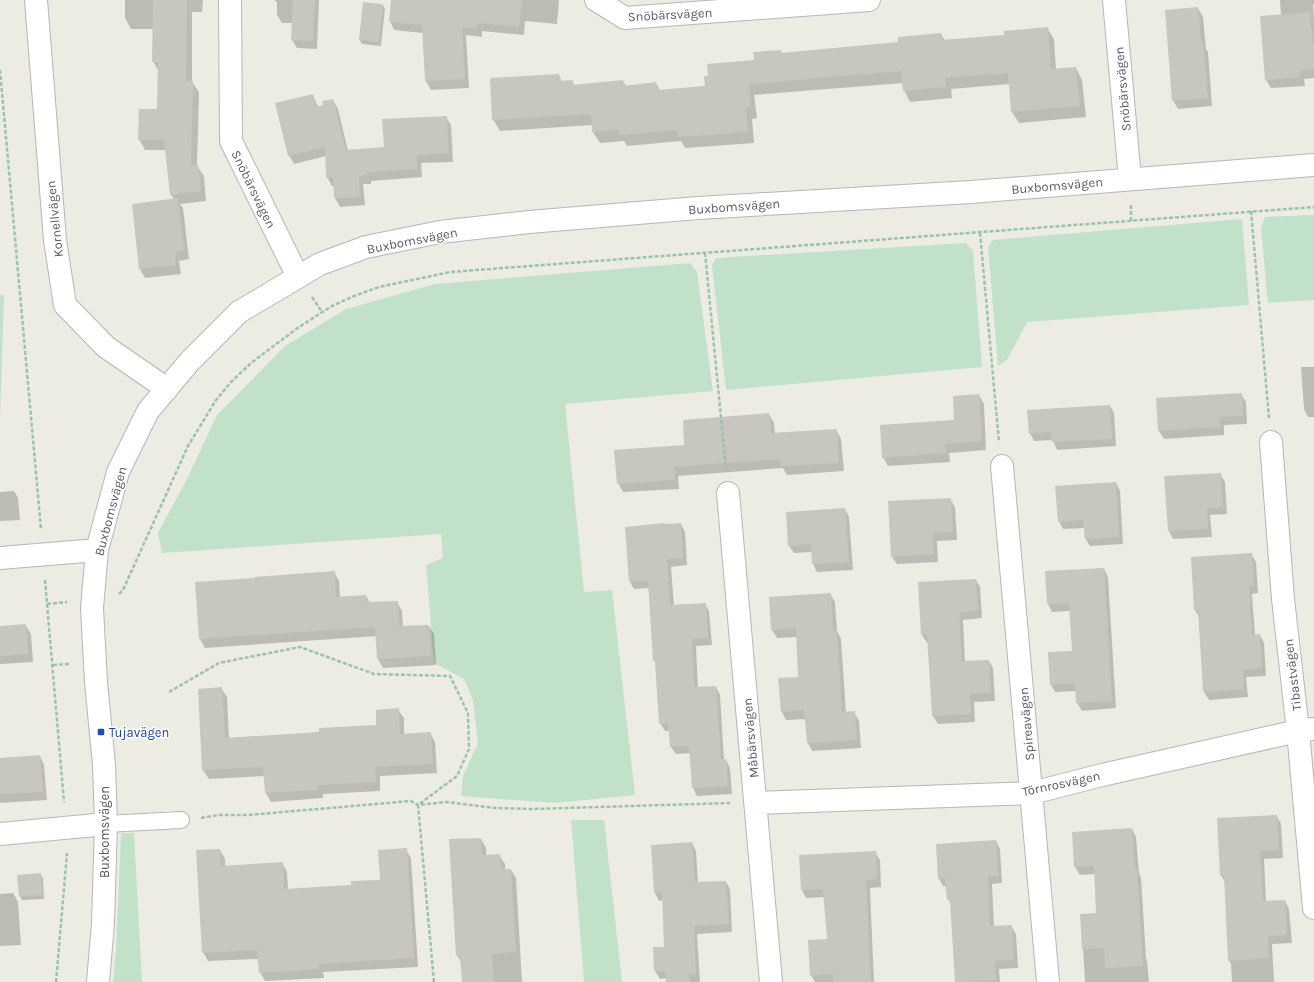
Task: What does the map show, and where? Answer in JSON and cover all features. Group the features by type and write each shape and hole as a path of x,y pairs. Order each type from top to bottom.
{"street":[{"name":"Kornellvägen","path":"36,0 55,240 65,305 106,347 167,389"},
{"name":"Snöbärsvägen","path":"230,0 231,141 298,277"},
{"name":"Snöbärsvägen","path":"596,0 626,18 869,0"},
{"name":"Snöbärsvägen","path":"1114,0 1130,179"},
{"name":"Buxbomsvägen","path":"98,982 103,923 106,824 104,765 96,682 93,599 97,550 118,472 148,411 190,360 239,312 320,264 366,247 440,232 529,222 698,208 971,192 1314,165"},
{"name":"Tibastvägen","path":"1271,442 1283,599 1306,730 1314,908"},
{"name":"Spireavägen","path":"1002,466 1048,982"},
{"name":"Måbärsvägen","path":"728,493 772,982"},
{"path":"0,558 97,550"},
{"name":"Törnrosvägen","path":"756,803 1032,792 1306,730"},
{"path":"0,834 106,824"}],"lane":[{"path":"106,824 181,820"}],"path":[{"path":"0,70 65,809"},
{"path":"47,604 117,596 123,590 188,446 203,420 226,388 251,363 299,327 332,306 379,287 450,272 1314,207"},
{"path":"1251,211 1271,442"},
{"path":"980,233 1002,466"},
{"path":"705,253 728,493"},
{"path":"169,692 219,663 300,647 374,674 450,676 468,713 469,749 457,776 418,805"},
{"path":"53,666 73,664"},
{"path":"181,820 220,815 248,815 411,801 418,805 446,802 495,808 533,809 756,803"},
{"path":"418,805 434,982"},
{"path":"56,982 68,848"}],"green space":[{"path":"1314,215 1314,300 1268,303 1261,228 1265,217"},
{"path":"1242,219 1249,305 1027,322 1007,360 998,366 988,247 993,240"},
{"path":"966,243 973,251 982,367 726,390 712,265 716,258"},
{"path":"690,263 697,272 713,391 565,404 584,592 612,590 635,795 555,803 461,796 463,776 478,743 473,700 464,679 434,663 426,565 443,558 441,534 162,553 158,533 187,479 217,415 285,346 346,309 435,284"},
{"path":"0,295 4,295 0,420"},
{"path":"571,820 604,820 622,982 584,982"},
{"path":"121,833 134,833 142,982 113,982 116,951"}],"building":[{"path":"153,0 187,0 186,81 193,81 191,166 198,165 201,191 170,195 164,140 138,140 139,109 157,109 158,62 152,62"},
{"path":"293,0 315,0 313,41 291,40"},
{"path":"391,0 522,0 519,27 478,23 477,29 462,27 465,79 425,81 422,25 389,22"},
{"path":"363,2 383,4 379,42 359,40"},
{"path":"1198,7 1208,98 1172,101 1165,10"},
{"path":"1310,12 1314,45 1314,69 1300,70 1300,77 1265,80 1260,16"},
{"path":"1048,27 1051,69 1076,67 1080,106 1011,112 1008,73 945,78 946,87 903,91 901,71 749,84 751,107 746,107 748,132 678,137 677,130 619,135 619,130 592,132 591,114 492,120 490,78 559,74 560,81 573,80 573,85 623,80 624,86 656,82 657,90 705,86 704,76 708,76 707,64 754,60 753,52 781,50 781,53 898,42 898,37 941,33 942,40 1004,35 1004,31"},
{"path":"313,94 316,107 323,105 322,101 333,99 346,150 384,147 382,119 447,116 449,153 417,155 417,169 367,172 367,175 359,176 360,197 334,198 333,177 326,178 325,147 288,156 275,103"},
{"path":"178,198 184,250 175,252 176,265 139,269 132,204"},
{"path":"1242,393 1243,416 1220,417 1220,427 1158,431 1156,398"},
{"path":"979,394 982,441 945,444 946,453 882,458 880,425 954,420 953,396"},
{"path":"1110,405 1112,439 1052,442 1051,432 1029,434 1027,410"},
{"path":"769,413 771,433 837,429 839,463 781,466 780,459 674,467 675,480 617,484 614,450 684,445 683,420"},
{"path":"1221,473 1223,507 1207,508 1208,529 1168,531 1164,476"},
{"path":"1116,482 1119,537 1085,539 1083,520 1058,522 1055,486"},
{"path":"951,498 953,532 933,533 934,554 891,557 888,501"},
{"path":"845,508 849,562 812,564 811,544 788,546 786,512"},
{"path":"681,523 683,558 667,559 670,605 706,603 708,638 692,639 694,687 716,686 721,759 726,759 728,786 692,788 689,746 670,747 668,723 659,724 648,581 629,582 625,527"},
{"path":"1252,553 1254,586 1249,586 1252,635 1260,634 1262,668 1243,670 1244,689 1203,692 1198,610 1194,610 1191,557"},
{"path":"1104,568 1112,701 1076,703 1075,683 1050,685 1048,652 1072,651 1069,603 1047,604 1045,571"},
{"path":"335,571 336,597 366,595 367,602 398,601 399,626 429,625 431,656 377,659 375,627 199,639 195,582"},
{"path":"976,579 978,611 959,612 962,661 989,660 991,693 970,694 971,714 932,716 927,635 921,635 918,582"},
{"path":"831,593 833,630 837,630 842,712 855,711 857,740 807,743 804,710 781,712 778,678 798,677 796,628 771,630 769,597"},
{"path":"26,624 28,654 0,656 0,626"},
{"path":"222,687 225,738 319,732 319,728 376,725 376,710 399,708 400,734 431,732 433,764 375,767 376,782 318,785 318,790 265,793 263,767 202,770 198,689"},
{"path":"40,755 43,792 0,794 0,758"},
{"path":"1277,815 1279,850 1260,851 1263,901 1285,900 1287,935 1268,936 1269,958 1228,961 1224,875 1220,876 1217,818"},
{"path":"1132,828 1135,869 1137,869 1143,966 1105,968 1104,948 1082,949 1080,914 1096,913 1094,866 1074,867 1072,832"},
{"path":"481,838 482,855 500,854 501,869 511,869 516,952 492,954 494,982 462,982 460,955 456,956 449,839"},
{"path":"996,840 998,876 988,876 990,926 1012,925 1014,960 995,961 996,981 955,982 950,900 947,900 945,878 938,879 936,844"},
{"path":"692,842 695,882 726,881 729,924 694,926 696,974 689,974 690,982 666,982 665,971 654,971 653,947 664,947 662,893 654,893 651,845"},
{"path":"407,848 414,958 319,964 319,969 259,973 257,950 202,953 196,850 220,849 221,866 283,862 284,889 351,885 351,881 380,880 378,850"},
{"path":"876,851 877,879 866,880 871,982 833,982 833,974 810,976 808,940 827,939 823,889 801,890 799,855"},
{"path":"41,873 42,895 19,896 17,875"}],"place":[{"name":"Tujavägen","path":"101,732"}]}
